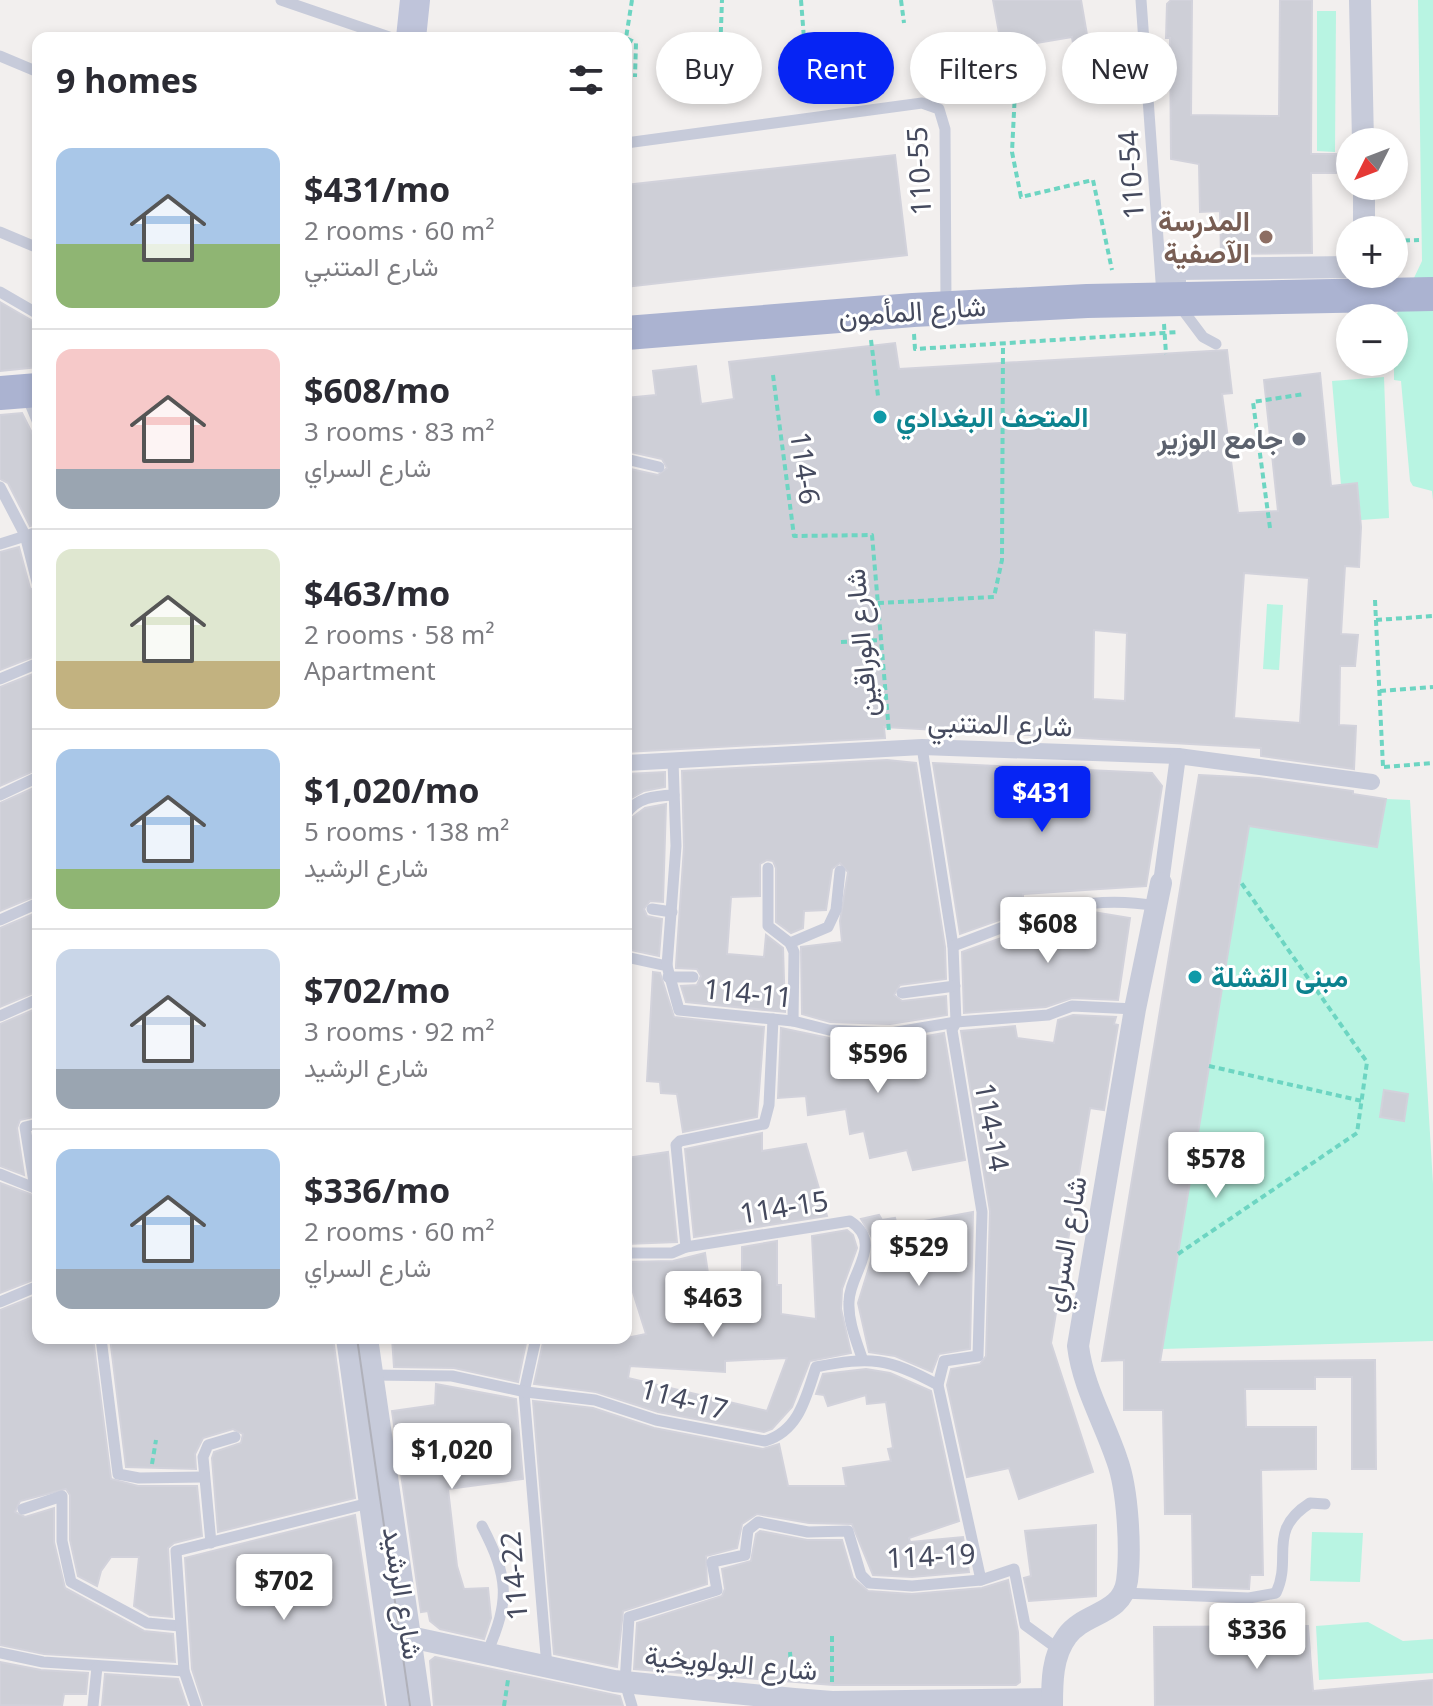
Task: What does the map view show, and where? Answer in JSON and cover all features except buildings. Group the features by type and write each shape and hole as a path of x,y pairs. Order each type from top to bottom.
{"main road":[{"path":"412,32 415,0"},
{"name":"شارع المأمون","path":"632,333 929,309 1179,297 1433,294"}],"street":[{"path":"1360,0 1363,128"},
{"path":"1179,297 1175,269 1336,267"},
{"name":"شارع المتنبي","path":"632,763 922,747 1178,756 1372,782"},
{"name":"شارع السراي","path":"1123,1593 1127,1581 1127,1524 1118,1463 1081,1369 1078,1346 1135,1009 1161,883 1178,756"},
{"name":"شارع الرشيد","path":"348,1344 398,1706"},
{"name":"شارع الرشيد","path":"368,1344 420,1706"},
{"path":"1052,1702 1053,1671 1058,1649 1078,1625 1105,1612 1123,1593"},
{"name":"شارع البولويخية","path":"410,1637 625,1683 835,1703 1052,1702"}],"lane":[{"path":"281,0 374,32"},
{"name":"110-54","path":"1141,0 1179,297"},
{"path":"0,56 32,69"},
{"name":"110-55","path":"632,142 922,103 939,109 945,129 929,309"},
{"path":"0,232 32,245"},
{"path":"0,292 32,311"},
{"path":"1179,297 1203,337 1216,344"},
{"path":"21,391 32,412"},
{"path":"632,460 659,467"},
{"path":"0,487 25,535 32,562"},
{"path":"0,544 32,533"},
{"path":"0,679 32,666"},
{"name":"114-14","path":"922,747 953,946 956,1022 952,1030 982,1212 978,1356 944,1361 938,1385"},
{"path":"673,761 676,846 668,971 693,977"},
{"path":"0,795 32,780"},
{"path":"632,807 637,802 654,796 674,795"},
{"path":"768,868 768,926 790,943 794,952 793,1021"},
{"path":"790,943 828,927 836,910 840,871"},
{"path":"953,946 1075,903 1119,900 1157,906"},
{"path":"0,920 32,906"},
{"path":"652,909 672,912"},
{"name":"114-11","path":"632,959 668,971 679,1010 793,1021 829,1030 891,1033 956,1022 1048,1015 1072,1006 1135,1009"},
{"path":"902,993 955,986"},
{"path":"0,1016 32,1002"},
{"path":"686,1247 676,1145 680,1141 764,1124 769,1105 773,1019"},
{"path":"32,1125 25,1127 32,1166"},
{"path":"0,1174 32,1186"},
{"name":"114-15","path":"632,1253 672,1253 686,1247 850,1221 859,1227 865,1238 866,1254 848,1299 852,1329 862,1358"},
{"path":"0,1302 32,1289"},
{"path":"102,1344 110,1436 118,1474 150,1478 203,1477"},
{"name":"114-22","path":"535,1344 524,1392 547,1667"},
{"name":"114-17","path":"371,1375 452,1376 524,1392 595,1400 656,1420 765,1441 779,1436 794,1422 816,1367 862,1358 895,1365 938,1385"},
{"path":"938,1385 981,1580"},
{"path":"211,1543 203,1477 208,1445 235,1437"},
{"path":"23,1509 62,1496 62,1541 71,1582 147,1623 180,1626"},
{"path":"196,1706 184,1671 176,1551 369,1503"},
{"path":"1123,1593 1249,1598 1276,1593 1282,1580 1281,1544 1287,1524 1310,1503 1325,1504"},
{"name":"114-19","path":"625,1683 629,1617 717,1590 712,1562 745,1555 748,1530 758,1522 808,1532 848,1531 861,1575 869,1583 912,1586 981,1580 1014,1569 1025,1625 1058,1649"},
{"path":"482,1526 498,1556 504,1584 503,1615 487,1653"},
{"path":"0,1653 43,1662 184,1671"},
{"path":"93,1706 97,1667"},
{"path":"625,1683 632,1706"}],"path":[{"path":"627,32 632,0"},
{"path":"721,32 722,0"},
{"path":"801,0 810,118"},
{"path":"901,0 904,23"},
{"path":"632,41 636,43 635,77"},
{"path":"1014,104 1012,152 1021,197 1093,180 1112,270"},
{"path":"1408,240 1419,240"},
{"path":"929,309 915,349 1193,331"},
{"path":"878,603 994,597 1002,560 1003,344"},
{"path":"872,346 878,396"},
{"name":"114-6","path":"773,375 794,536 872,535"},
{"path":"1270,528 1253,402 1304,394"},
{"name":"شارع الوراقين","path":"872,535 890,747"},
{"path":"1375,600 1383,767 1433,763"},
{"path":"1376,620 1433,616"},
{"path":"841,642 881,640"},
{"path":"1378,691 1433,687"},
{"path":"1178,1254 1357,1133 1367,1062 1240,881"},
{"path":"1209,1066 1362,1101"},
{"path":"150,1478 156,1440"},
{"path":"832,1636 835,1703"},
{"path":"504,1706 513,1659"}],"green space":[{"path":"1418,0 1433,0 1433,500 1432,491 1413,486 1410,481 1401,381 1394,380 1394,376 1408,376 1408,304 1402,304 1422,261"},
{"path":"1317,11 1336,11 1335,152 1317,151"},
{"path":"1384,377 1389,518 1361,520 1357,484 1341,485 1332,381"},
{"path":"1267,604 1283,605 1279,670 1263,669"},
{"path":"1386,799 1410,800 1433,1184 1433,1341 1162,1349 1249,826 1377,847"},
{"path":"1312,1532 1363,1533 1360,1582 1310,1581"},
{"path":"1368,1622 1403,1641 1433,1639 1433,1673 1319,1680 1316,1626"}],"tram line":[{"path":"358,1344 410,1706"}],"place":[{"name":"المدرسة الآصفية","path":"1266,237"},
{"name":"المتحف البغدادي","path":"880,417"},
{"name":"جامع الوزير","path":"1299,439"},
{"name":"مبنى القشلة","path":"1195,977"}]}
